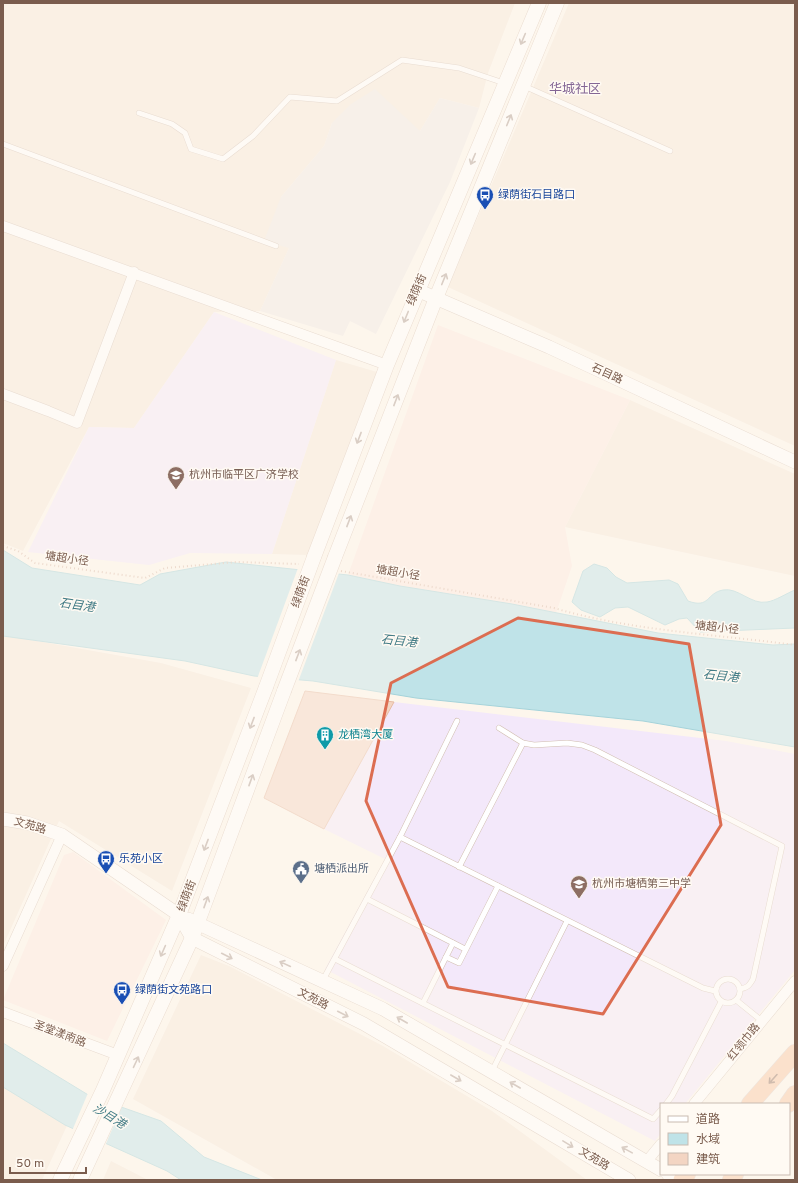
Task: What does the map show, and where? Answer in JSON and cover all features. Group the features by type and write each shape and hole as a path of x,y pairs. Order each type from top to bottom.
{"highway":[{"path":"751,1103 795,1053"},
{"path":"789,1103 795,1094"}],"main road":[{"name":"绿荫街","path":"60,1180 77,1141 103,1090 179,915 387,365 538,3"},
{"name":"绿荫街","path":"80,1180 198,924 335,557 436,298 557,3"}],"street":[{"path":"3,226 134,272 387,365"},
{"path":"3,394 77,423 134,272"},
{"name":"石目路","path":"417,290 556,350 795,462"},
{"name":"文苑路","path":"3,819 27,823 62,835 179,915 192,938 364,1024 629,1180"},
{"path":"3,966 62,835"},
{"path":"179,915 383,1009 660,1169"},
{"name":"红领巾路","path":"695,1103 795,981"},
{"name":"圣堂漾南路","path":"3,1012 118,1055"},
{"path":"647,1161 660,1145"}],"lane":[{"path":"139,113 172,124 185,133 191,149 223,159 253,136 290,97 337,101 402,60 459,68 504,84"},
{"path":"523,86 670,152"},
{"path":"3,144 276,246"},
{"path":"323,981 400,837 457,721"},
{"path":"499,728 523,743 534,745 567,743 582,745 595,750 782,846 753,979 749,986 740,989"},
{"path":"459,867 523,743"},
{"path":"400,837 703,988 715,991"},
{"path":"446,957 459,963 498,886"},
{"path":"367,899 465,949"},
{"path":"492,1072 567,921"},
{"path":"423,1003 453,943"},
{"path":"335,959 653,1119 660,1111"},
{"path":"728,979 736,982 740,989 740,993 736,1000 729,1004 721,1002 715,991 716,987 721,981 728,979"},
{"path":"736,1000 762,1021"},
{"path":"667,1103 672,1096 721,1002"}],"path":[{"name":"塘超小径","path":"3,546 18,551 35,563 145,578 165,568 237,562 302,565"},
{"name":"塘超小径","path":"338,571 554,608 581,616 647,628 795,645"}],"highlighted area":[{"path":"518,618 689,644 721,825 603,1014 448,987 366,801 391,683"}],"shaded area":[{"path":"3,3 515,3 488,73 479,108 440,98 420,131 332,123 324,146 281,197 289,248 260,311 214,312 134,428 89,427 23,551 3,543"},
{"path":"569,3 795,3 795,446 448,287"},
{"path":"375,89 420,131 440,98 479,108 450,182 376,334 350,321 343,336 260,311 289,248 264,241 281,197 324,146 332,123 351,104"},
{"name":"杭州市临平区广济学校","path":"214,312 336,360 272,554 190,553 149,565 28,552 89,427 134,428"},
{"path":"438,325 630,400 565,527 572,566 556,613 400,586 348,575"},
{"path":"336,360 377,372 309,555 272,554"},
{"path":"630,400 795,474 795,576 565,527"},
{"path":"3,635 161,663 251,688 172,891 59,821 3,946"},
{"name":"杭州市塘栖第三中学","path":"394,702 726,741 795,754 795,940 793,943 795,945 795,970 686,1103 660,1103 660,1134 655,1141 325,969 385,859 324,829"},
{"path":"73,852 166,920 107,1041 3,1000 64,855"},
{"path":"201,955 229,966 383,1046 492,1111 587,1180 277,1180 133,1099"},
{"path":"3,1062 76,1106 42,1180 3,1180"},
{"path":"111,1161 148,1180 103,1180"}],"water":[{"name":"石目港","path":"3,550 32,568 140,585 160,574 226,562 348,575 400,586 512,604 658,633 773,645 795,644 795,747 643,721 416,698 313,681 254,676 185,661 3,636"},
{"path":"594,564 607,568 616,577 627,583 669,580 678,584 688,601 695,603 704,602 713,594 723,590 734,591 755,601 767,602 795,590 795,628 700,632 687,618 679,619 665,625 628,607 615,608 600,617 581,610 572,602 583,571"},
{"name":"沙目港","path":"3,1043 90,1096 161,1121 204,1157 262,1180 181,1180 167,1171 65,1125 3,1087"}],"pier":[{"path":"298,568 339,573 298,682 257,679"},
{"path":"88,1093 122,1106 105,1146 72,1131"}],"building":[{"name":"龙栖湾大厦","path":"305,691 394,702 324,829 264,798"}],"place":[{"name":"绿荫街石目路口","path":"485,210"},
{"name":"杭州市临平区广济学校","path":"176,490"},
{"name":"龙栖湾大厦","path":"325,750"},
{"name":"乐苑小区","path":"106,874"},
{"name":"塘栖派出所","path":"301,884"},
{"name":"杭州市塘栖第三中学","path":"579,899"},
{"name":"绿荫街文苑路口","path":"122,1005"}],"district":[{"name":"华城社区","path":"575,90"}]}
